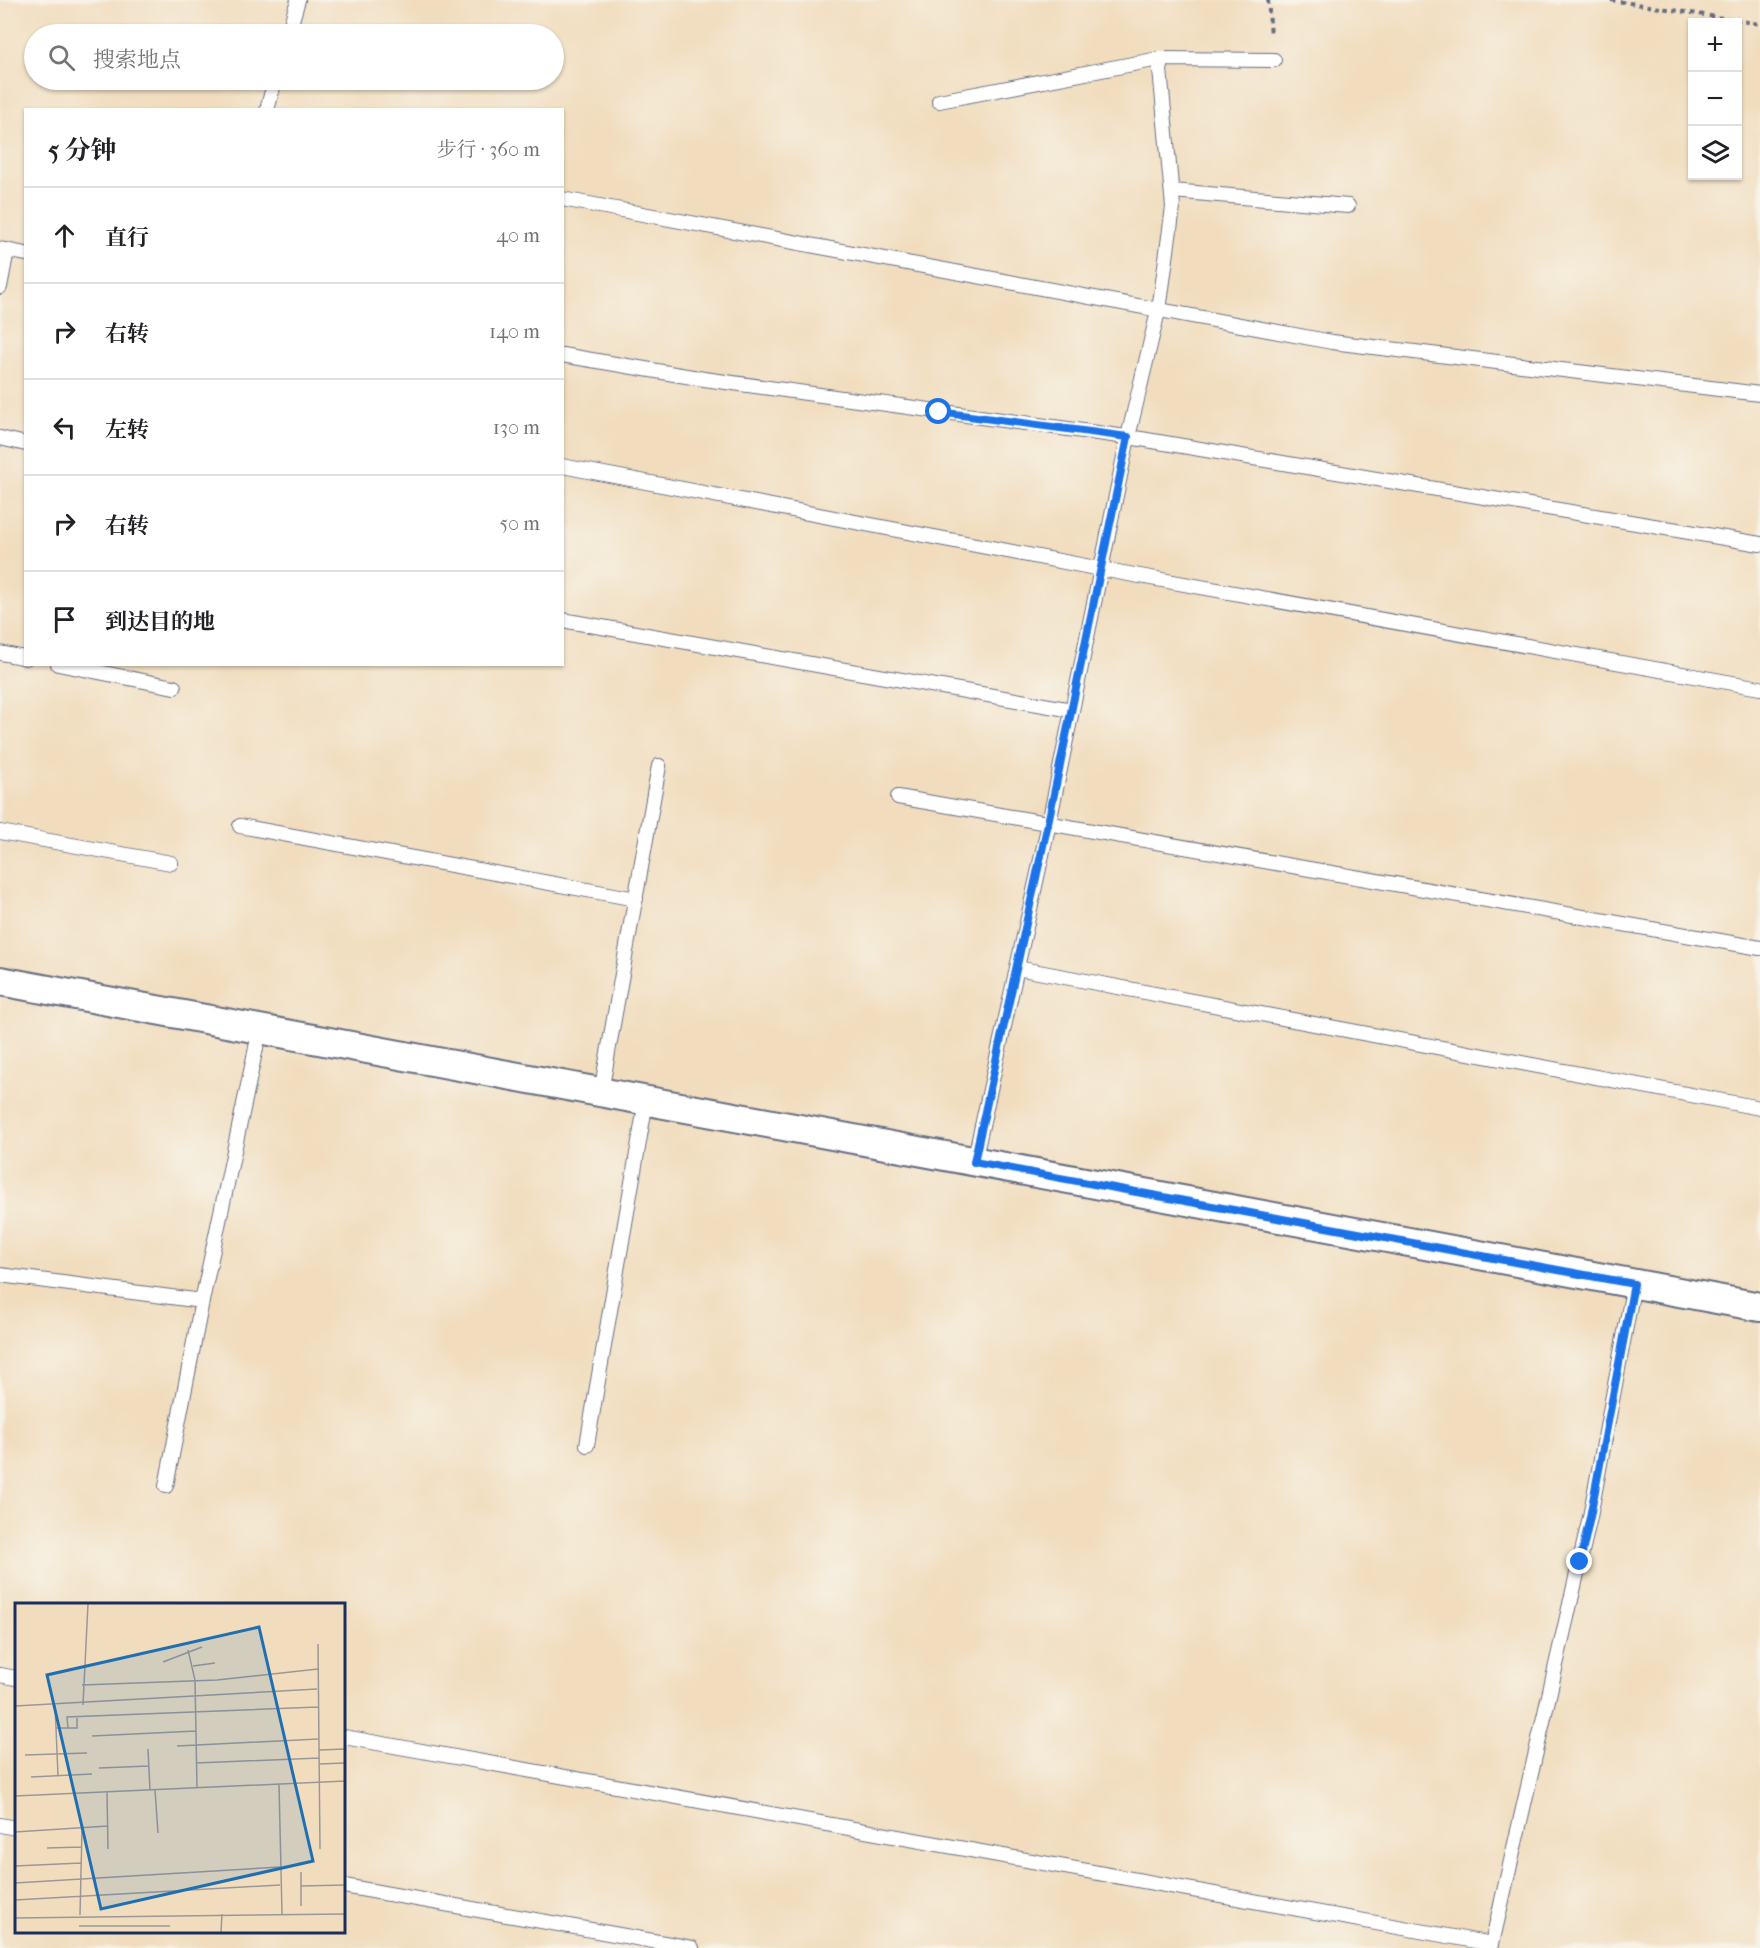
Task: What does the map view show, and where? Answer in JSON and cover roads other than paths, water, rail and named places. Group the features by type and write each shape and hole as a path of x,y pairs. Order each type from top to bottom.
{"street":[{"path":"0,981 1760,1307"}],"lane":[{"path":"291,24 298,0"},
{"path":"974,1162 1048,823 1128,437 1158,310 1173,207 1159,59"},
{"path":"939,101 1159,59 1274,60"},
{"path":"268,108 272,90"},
{"path":"1172,191 1348,206"},
{"path":"564,200 1332,342 1760,394"},
{"path":"0,287 4,250 24,254"},
{"path":"564,355 704,380 1128,437 1760,544"},
{"path":"0,438 24,444"},
{"path":"564,466 1101,569 1760,688"},
{"path":"564,620 1072,710"},
{"path":"0,653 24,658"},
{"path":"68,666 174,687"},
{"path":"601,1092 659,766"},
{"path":"898,797 1760,948"},
{"path":"240,826 636,899"},
{"path":"0,832 171,863"},
{"path":"1017,968 1760,1108"},
{"path":"166,1486 202,1301 260,1029"},
{"path":"587,1445 646,1101"},
{"path":"0,1275 202,1301"},
{"path":"345,1737 1492,1946 1590,1517 1634,1284"},
{"path":"0,1675 15,1678"},
{"path":"0,1825 15,1828"},
{"path":"345,1886 692,1948"}]}
